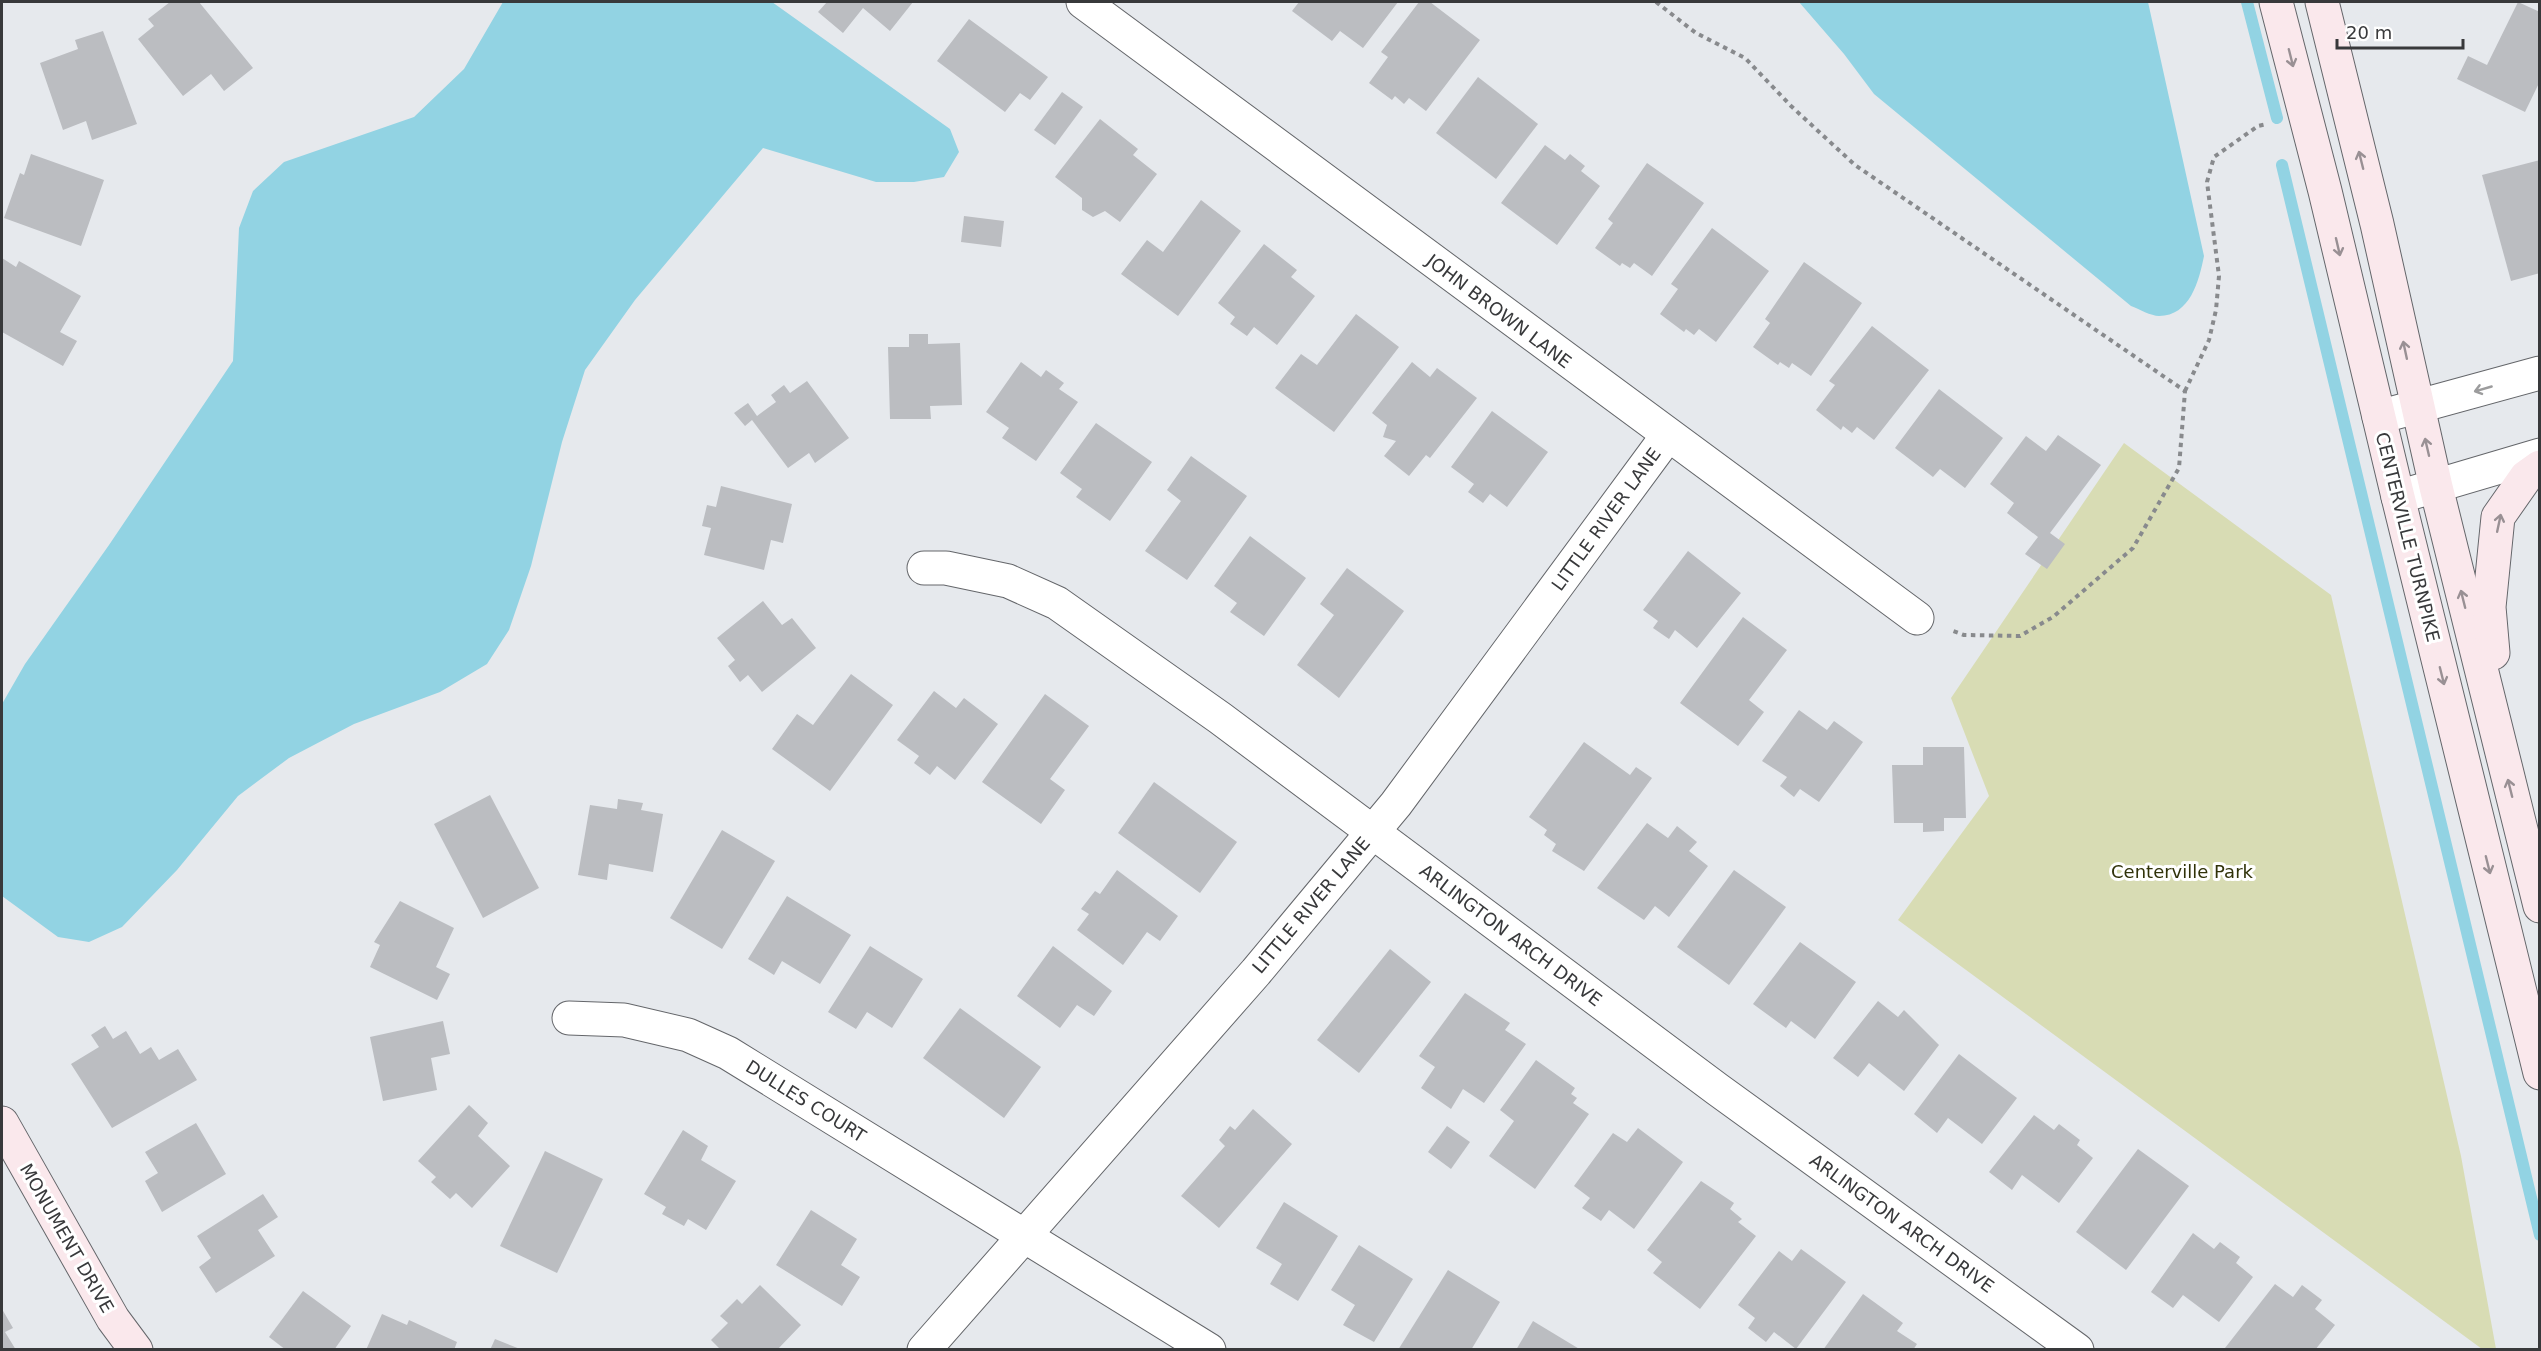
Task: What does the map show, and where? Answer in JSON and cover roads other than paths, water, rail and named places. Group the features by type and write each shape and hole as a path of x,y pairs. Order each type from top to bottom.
{"main road":[{"name":"CENTERVILLE TURNPIKE","path":"2276,2 2540,1073"},
{"path":"2322,2 2377,224 2436,487 2540,906"},
{"path":"2499,748 2489,607 2498,516 2526,477 2540,467"},
{"name":"MONUMENT DRIVE","path":"2,1123 113,1319 136,1350"}],"street":[{"name":"JOHN BROWN LANE","path":"1083,2 1917,618"},
{"path":"2379,417 2540,373"},
{"name":"LITTLE RIVER LANE","path":"924,1350 1248,981 1396,804 1668,435"},
{"path":"2397,497 2540,454"},
{"name":"ARLINGTON ARCH DRIVE","path":"924,568 946,568 1008,581 1057,603 1220,718 1717,1089 2077,1350"},
{"name":"DULLES COURT","path":"569,1018 624,1020 688,1035 728,1053 1209,1350"}],"water":[{"path":"503,2 772,2 950,129 959,152 944,177 914,182 876,182 763,148 635,300 585,370 562,442 531,566 509,630 487,664 440,692 354,724 289,758 238,796 177,870 122,927 89,942 58,937 2,896 2,704 25,664 109,545 233,361 239,228 253,191 284,162 414,117 464,69"},
{"path":"1799,2 2148,2 2204,256 2196,286 2186,304 2170,314 2159,316 2131,306 1874,94 1844,54"}],"waterway":[{"path":"2247,2 2277,118"},
{"path":"2282,165 2540,1235"}],"park label":[{"name":"Centerville Park","path":"2182,871"}]}
